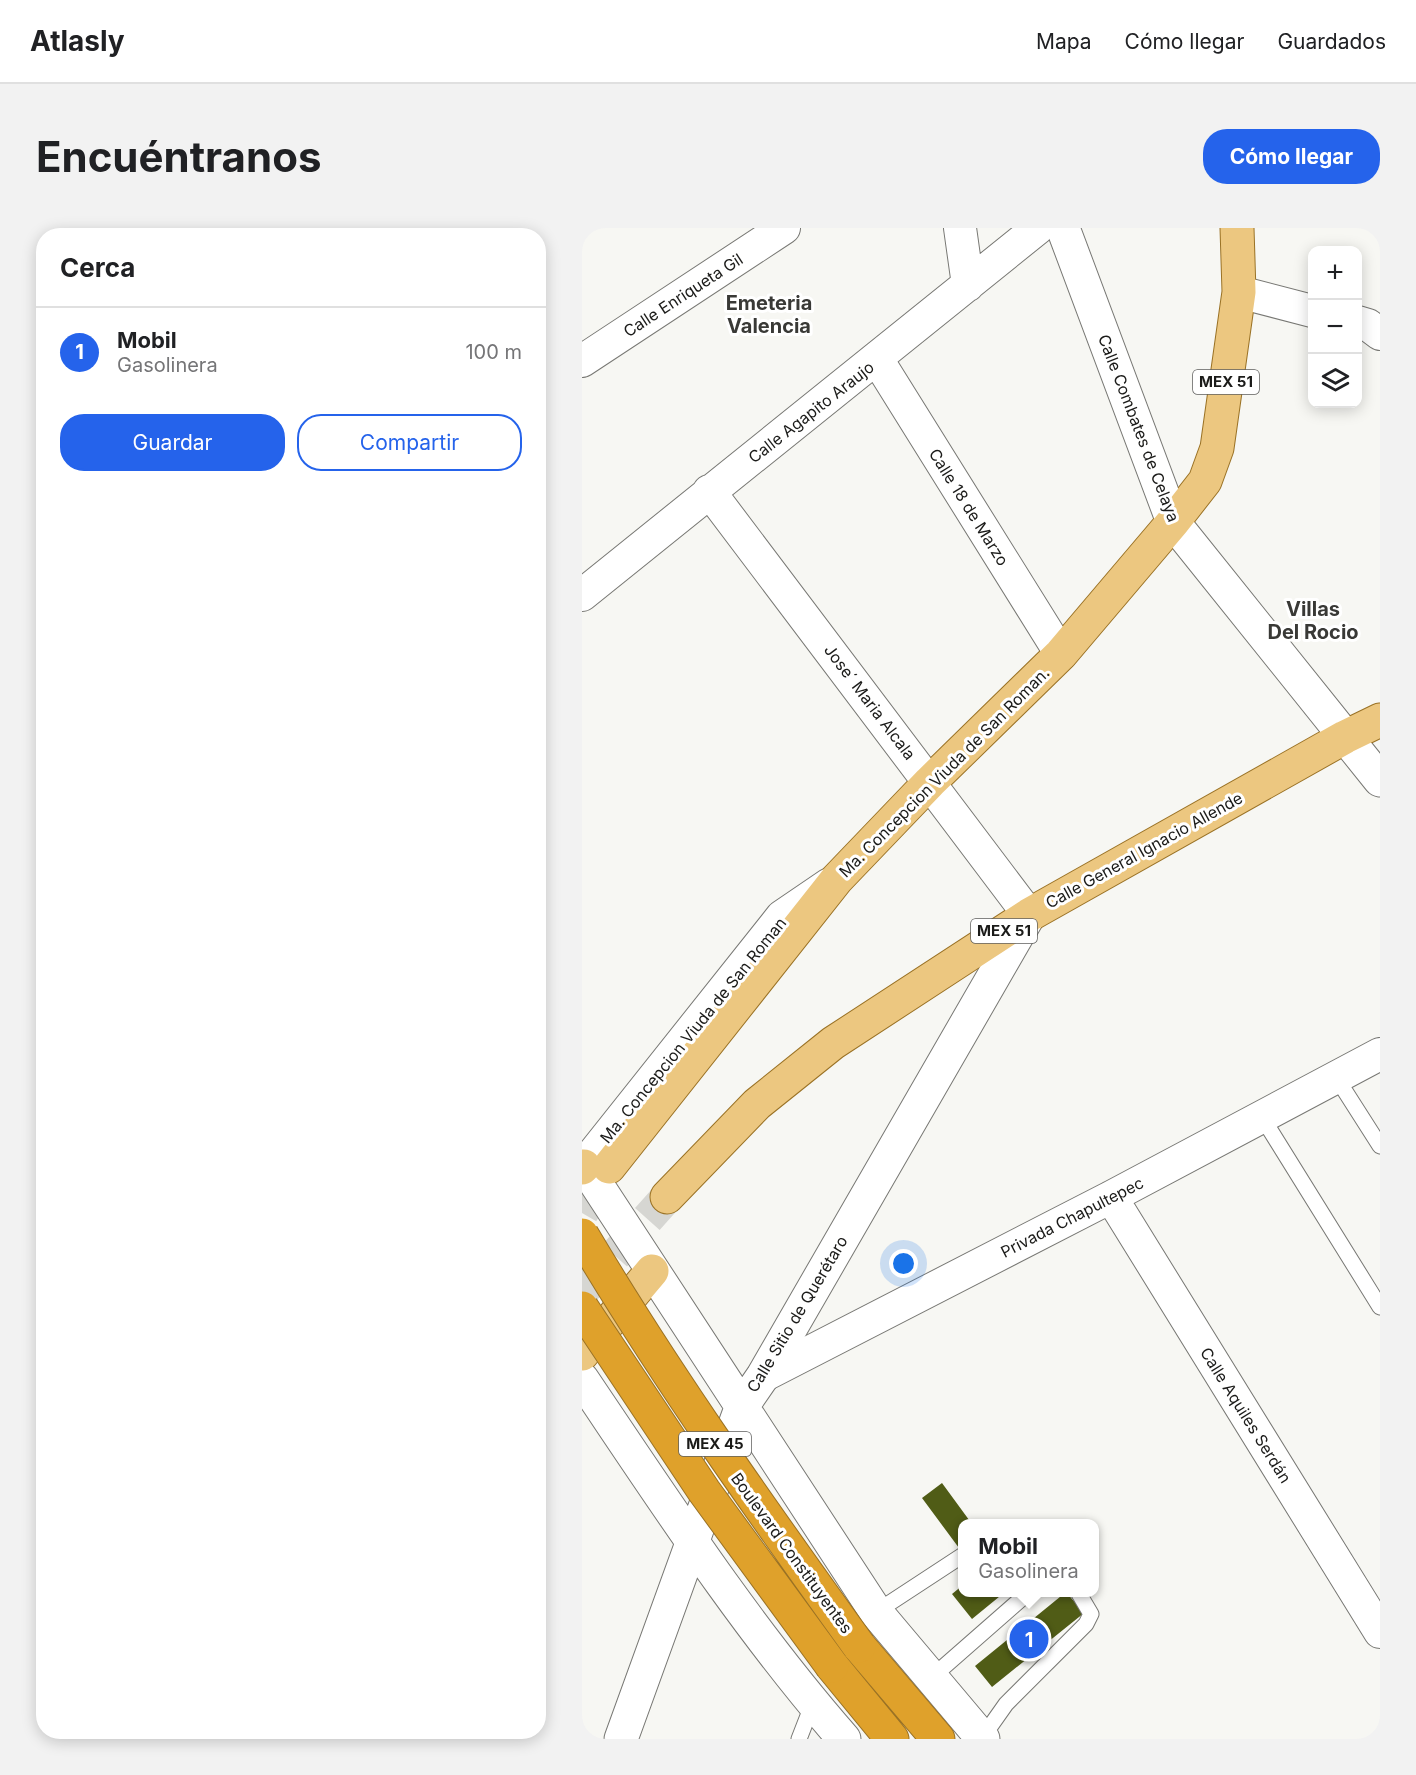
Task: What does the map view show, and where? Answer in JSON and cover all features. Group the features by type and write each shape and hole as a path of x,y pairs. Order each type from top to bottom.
{"highway":[{"name":"Boulevard Constituyentes","path":"582,1235 644,1339 728,1463 860,1646 938,1739"},
{"name":"MEX 45","path":"582,1308 704,1491 832,1666 892,1739"}],"main road":[{"name":"Calle Combates de Celaya","path":"1063,228 1173,522 1380,780"},
{"name":"MEX 51","path":"1173,522 1205,481 1217,448 1239,292 1237,228"},
{"name":"Ma. Concepcion Viuda de San Roman.","path":"837,879 930,782 1061,654 1173,522"},
{"name":"Calle General Ignacio Allende","path":"667,1197 757,1104 833,1043 1029,915 1345,737 1380,720"},
{"name":"Ma. Concepcion Viuda de San Roman","path":"589,1166 782,917 837,879"},
{"name":"Calle Sitio de Querétaro","path":"621,1739 741,1408 763,1376 1029,915"},
{"path":"589,1166 652,1272 876,1612 982,1738"},
{"path":"582,1354 652,1272"},
{"path":"582,1379 691,1542 813,1703 844,1739"}],"street":[{"name":"Calle Enriqueta Gil","path":"582,361 784,228"},
{"path":"960,228 968,285"},
{"name":"Calle Agapito Araujo","path":"582,595 1038,228"},
{"path":"1239,292 1308,310"},
{"path":"1362,323 1380,334"},
{"name":"Calle 18 de Marzo","path":"877,359 1061,654"},
{"name":"Jose´ Maria Alcala","path":"709,491 1029,915"},
{"name":"Privada Chapultepec","path":"763,1376 1112,1197 1380,1054"},
{"name":"Calle Aquiles Serdán","path":"1112,1197 1380,1632"}],"lane":[{"path":"1336,1077 1380,1146"},
{"path":"1262,1117 1380,1307"},
{"path":"876,1612 958,1558"},
{"path":"931,1678 1024,1597"},
{"path":"982,1738 1006,1704 1086,1624 1091,1614 1088,1605 1081,1597"},
{"path":"799,1739 813,1703"}],"building":[{"path":"942,1483 968,1519 958,1519 958,1547 922,1498"},
{"path":"958,1589 958,1597 999,1597 972,1619 952,1594"},
{"path":"1060,1597 1070,1597 1084,1613 992,1687 975,1666"}],"tunnel":[{"path":"582,1213 609,1167"},
{"path":"582,1292 667,1197"}],"place":[{"name":"Mobil","path":"1029,1639"}],"district":[{"name":"Emeteria Valencia","path":"769,314"},
{"name":"Villas Del Rocio","path":"1313,620"}]}
